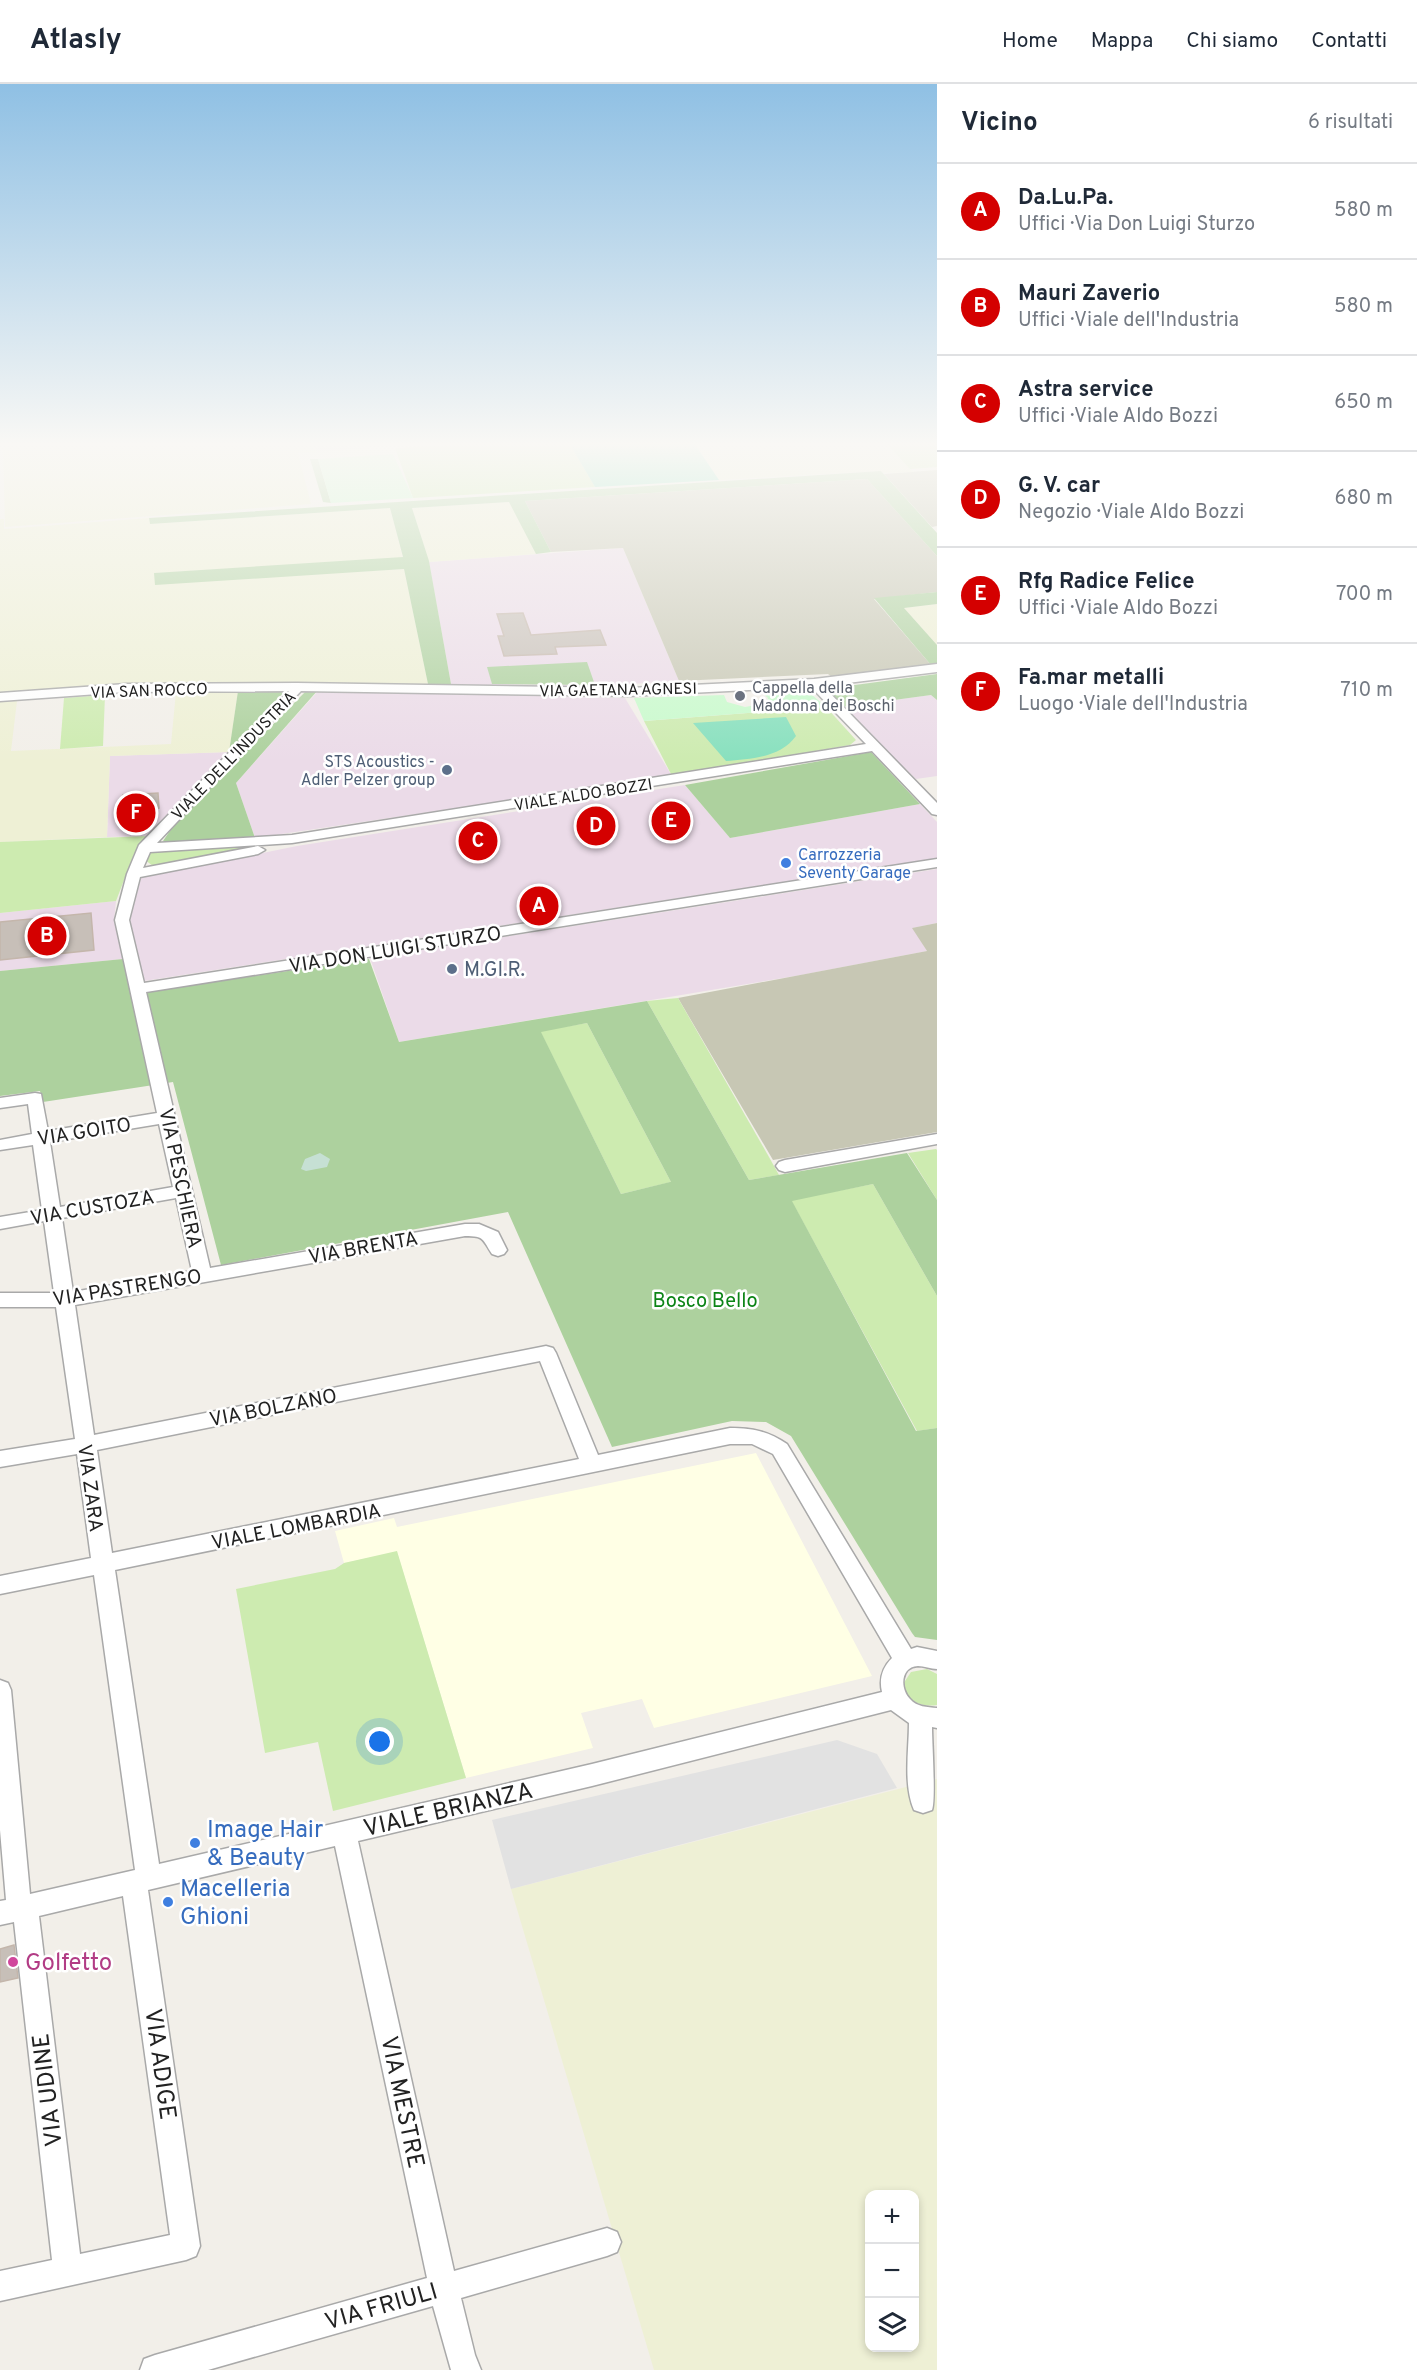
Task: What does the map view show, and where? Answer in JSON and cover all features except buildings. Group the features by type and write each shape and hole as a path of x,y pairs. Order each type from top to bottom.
{"street":[{"name":"VIA GAETANA AGNESI","path":"297,687 629,692 814,683 937,668"},
{"path":"814,683 937,811"},
{"name":"VIA SAN ROCCO","path":"0,697 126,688 297,687"},
{"name":"VIALE DELL'INDUSTRIA","path":"138,989 122,920 134,874 144,848 294,693 297,687"},
{"name":"VIALE ALDO BOZZI","path":"144,848 292,839 874,747"},
{"name":"VIALE ALDO BOZZI","path":"134,874 262,849 292,839"},
{"name":"VIA DON LUIGI STURZO","path":"138,989 937,863"},
{"name":"VIA PESCHIERA","path":"138,989 183,1191 209,1274"},
{"name":"VIA ZARA","path":"0,1103 35,1098 102,1564 142,1880"},
{"name":"VIA GOITO","path":"0,1145 167,1117"},
{"path":"785,1166 937,1139"},
{"name":"VIA CUSTOZA","path":"0,1223 183,1191"},
{"name":"VIA BRENTA","path":"209,1274 465,1230 479,1230 492,1236 498,1250"},
{"name":"VIA PASTRENGO","path":"0,1300 63,1300 209,1274"},
{"name":"VIA BOLZANO","path":"0,1459 85,1445 546,1353 591,1464"},
{"name":"VIALE LOMBARDIA","path":"0,1585 740,1435 766,1440 780,1449 905,1660"},
{"path":"923,1802 920,1779 929,1718 909,1712 895,1699 890,1690 891,1673 896,1665 905,1660 924,1657 937,1660"},
{"name":"VIA UDINE","path":"0,1690 15,1910 68,2272"},
{"name":"VIALE BRIANZA","path":"15,1910 592,1775 895,1699"},
{"name":"VIA MESTRE","path":"344,1833 444,2289 466,2370"},
{"name":"VIA ADIGE","path":"68,2272 186,2246 142,1880"},
{"name":"VIA FRIULI","path":"155,2370 607,2242"},
{"path":"0,2286 68,2272"}],"shaded area":[{"path":"0,550 401,550 403,558 155,573 155,584 404,569 428,684 131,685 0,694"},
{"path":"425,550 534,550 536,554 429,562"},
{"path":"550,550 593,550 551,552"},
{"path":"624,550 679,681 598,686 586,689 451,684 429,562"},
{"path":"624,550 931,550 937,556 937,592 874,599 931,665 832,677 828,674 679,681"},
{"path":"937,604 937,645 904,608"},
{"path":"319,690 625,698 672,776 255,838 236,783"},
{"path":"238,691 229,752 110,756 107,837 0,842 0,702 17,701 11,751 171,744 176,692"},
{"path":"931,695 937,700 937,776 916,779 842,707"},
{"path":"229,752 148,836 107,837 110,756"},
{"path":"685,785 730,838 920,804 937,822 937,858 144,981 130,920 141,878 297,846"},
{"path":"937,869 937,923 913,928 927,951 801,975 399,1042 370,958"},
{"path":"116,901 114,921 123,959 0,971 0,913"},
{"path":"937,923 937,1132 773,1160 678,998 927,951 912,928"},
{"path":"320,1153 330,1159 327,1167 306,1171 301,1169 305,1159"},
{"path":"756,1453 872,1676 654,1728 642,1699 581,1713 593,1748 466,1778 397,1552 344,1563 335,1531 394,1518 397,1527"},
{"path":"837,1740 877,1754 897,1788 511,1889 492,1820"},
{"path":"937,1779 937,2370 654,2370 511,1889"}],"green space":[{"path":"401,550 425,550 451,684 428,684 404,569 155,585 154,573 403,557"},
{"path":"534,550 550,550 551,552 536,554"},
{"path":"937,592 937,604 904,608 937,645 937,664 931,665 874,598"},
{"path":"587,662 595,685 492,684 487,667"},
{"path":"937,674 937,700 931,695 842,707 825,689"},
{"path":"307,690 318,690 236,783 255,838 167,843 163,841 176,822"},
{"path":"793,690 810,693 826,707 644,721 634,698 724,695 727,702 745,707 766,703 768,698 760,691"},
{"path":"238,691 279,691 283,693 229,752"},
{"path":"105,695 103,746 60,749 64,698"},
{"path":"826,707 856,740 850,745 672,776 644,721"},
{"path":"786,717 796,736 782,749 764,756 726,761 693,723"},
{"path":"871,752 920,804 730,838 685,785"},
{"path":"148,836 134,854 116,901 0,913 0,842"},
{"path":"254,844 256,846 251,849 153,866 145,860 152,852 158,851"},
{"name":"Bosco Bello","path":"123,959 133,994 369,959 399,1042 647,1001 749,1180 907,1153 937,1200 937,1296 873,1184 792,1201 916,1431 937,1428 937,1640 915,1637 912,1633 791,1436 766,1422 732,1421 612,1447 508,1212 221,1265 173,1082 43,1102 40,1091 0,1096 0,971","holes":["587,1023 671,1182 621,1194 541,1032"]},
{"path":"678,998 779,1175 749,1180 647,1001"},
{"path":"587,1023 671,1182 621,1194 540,1031"},
{"path":"937,1150 937,1200 908,1153"},
{"path":"873,1184 937,1296 937,1428 917,1431 791,1200"},
{"path":"397,1551 466,1778 333,1811 318,1742 265,1753 236,1589 335,1569 344,1563"},
{"path":"927,1669 937,1674 937,1705 931,1706 915,1702 907,1694 903,1684 911,1672"}],"place":[{"name":"Cappella della Madonna dei Boschi","path":"740,696"},
{"name":"STS Acoustics - Adler Pelzer group","path":"447,770"},
{"name":"Fa.mar metalli","path":"136,813"},
{"name":"Rfg Radice Felice","path":"671,821"},
{"name":"G. V. car","path":"596,826"},
{"name":"Astra service","path":"478,841"},
{"name":"Carrozzeria Seventy Garage","path":"786,863"},
{"name":"Da.Lu.Pa.","path":"539,906"},
{"name":"Mauri Zaverio","path":"47,936"},
{"name":"M.GI.R.","path":"452,969"},
{"name":"Image Hair & Beauty","path":"195,1843"},
{"name":"Macelleria Ghioni","path":"168,1902"},
{"name":"Golfetto","path":"13,1962"}]}
